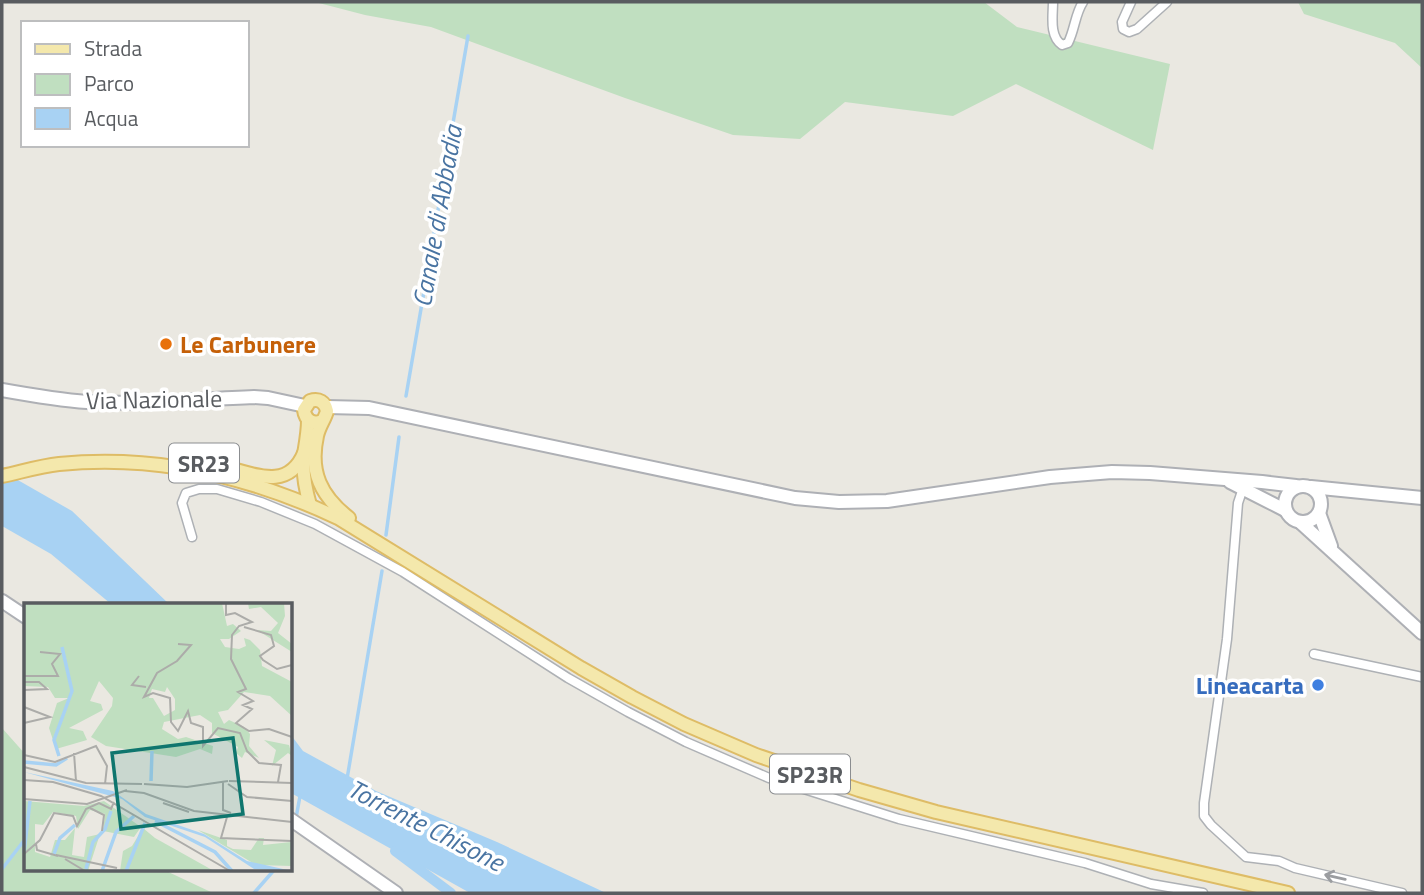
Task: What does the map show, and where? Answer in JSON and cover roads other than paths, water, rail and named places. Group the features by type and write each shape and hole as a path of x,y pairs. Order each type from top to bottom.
{"main road":[{"name":"Via Nazionale","path":"2,390 87,402 254,397 305,406"},
{"path":"322,421 315,423 308,420 304,414 305,406 310,401 318,400 327,407 369,408 812,500 887,500 1050,477 1112,472 1301,485 1422,498"},
{"path":"327,407 327,415 317,433 314,456 319,481 327,496 342,512 377,540"},
{"path":"308,420 304,484 310,505"},
{"name":"SR23","path":"93,462 114,455 136,454 210,464 271,478 294,469 304,453"},
{"name":"SP23R","path":"2,476 59,464 93,462 147,464 212,473 252,484 338,518 632,697 684,724 756,755 859,790 936,812 1288,893"},
{"path":"1223,479 1285,510 1422,633"},
{"path":"1285,510 1287,494 1296,486"},
{"path":"1311,487 1319,495 1320,509 1332,550"},
{"path":"1300,522 1311,520 1331,495 1345,490"},
{"path":"2,601 24,616"},
{"path":"292,820 396,893"}],"street":[{"path":"1053,2 1053,31 1056,41 1062,45 1068,43 1072,36 1076,16 1083,2"},
{"path":"1131,2 1122,22 1123,29 1129,32 1167,2"},
{"path":"1243,488 1238,503 1227,639 1204,816 1246,857 1279,861 1295,868 1402,893"},
{"path":"192,537 182,503 186,493 199,489 217,489 261,502 315,524 403,572 558,671 628,712 686,742 769,778 899,819 1085,863 1151,884 1203,893"},
{"path":"1314,654 1422,677"}],"water":[{"path":"2,471 72,511 168,603 110,603 51,554 2,526"},
{"name":"Torrente Chisone","path":"292,736 303,751 376,791 497,842 606,893 470,893 292,794"}],"waterway":[{"name":"Canale di Abbadia","path":"406,396 468,36"},
{"name":"Canale di Abbadia","path":"386,535 399,437"},
{"name":"Canale di Abbadia","path":"347,779 382,571"},
{"path":"296,818 300,796"},
{"path":"2,869 24,841"},
{"path":"395,851 451,893"},
{"path":"254,893 274,870"}],"place":[{"name":"Le Carbunere","path":"166,344"},
{"name":"Lineacarta","path":"1318,685"}]}
